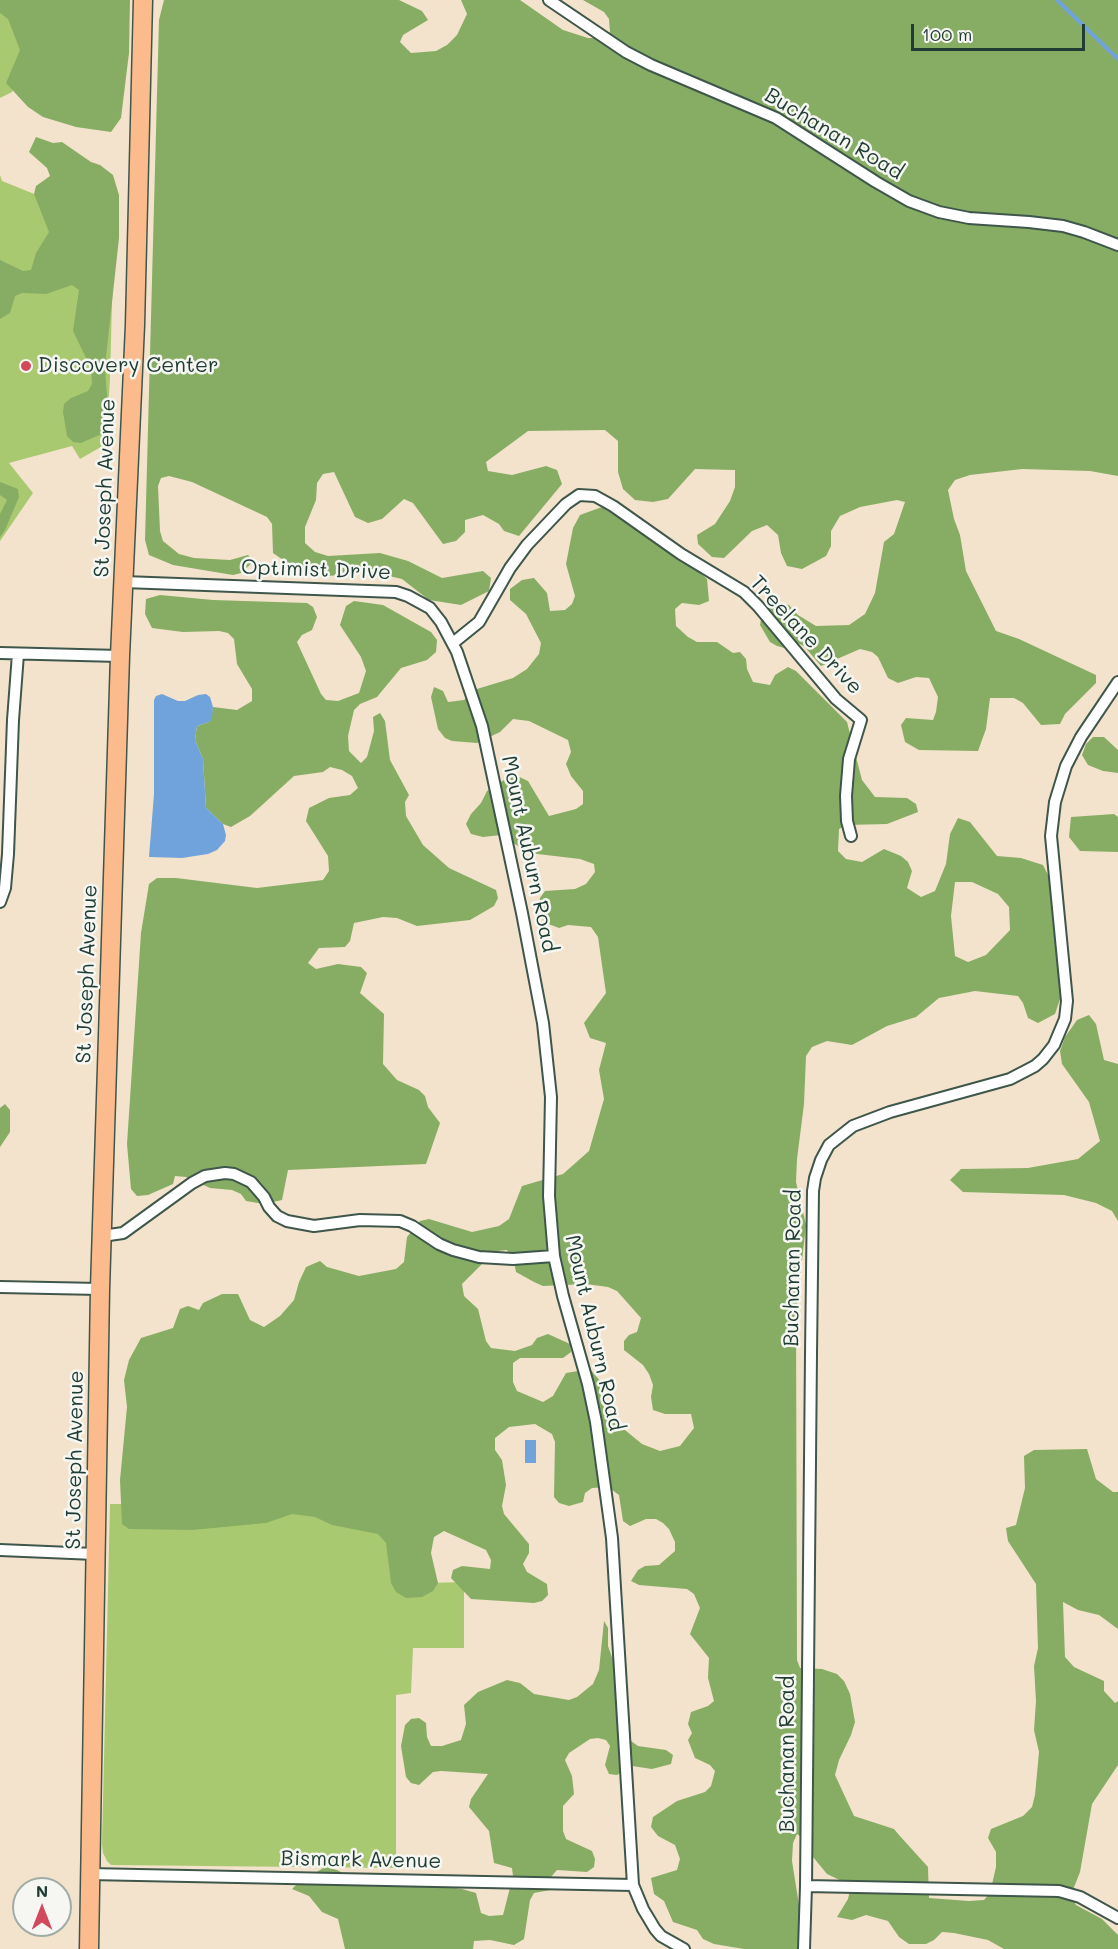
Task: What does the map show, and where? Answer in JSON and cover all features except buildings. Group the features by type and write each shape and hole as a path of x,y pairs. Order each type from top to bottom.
{"main road":[{"name":"St Joseph Avenue","path":"89,1949 100,1289 120,656 135,325 143,0"}],"street":[{"name":"Buchanan Road","path":"549,0 626,52 651,65 776,118 909,201 939,212 969,218 1063,226 1118,245"},
{"name":"Treelane Drive","path":"453,643 472,629 483,616 510,568 527,545 574,497 592,496 613,506 681,554 744,592 836,699 861,720 849,759 846,796 847,821 851,836"},
{"name":"Optimist Drive","path":"124,582 396,592 430,608 453,643"},
{"name":"Mount Auburn Road","path":"453,643 482,726 543,1023 551,1097 549,1196 554,1256 596,1422 612,1538 633,1885 640,1903 661,1936 684,1949"},
{"path":"0,653 120,656"},
{"path":"0,902 5,888 8,854 12,720 18,654"},
{"name":"Buchanan Road","path":"804,1949 813,1191 815,1178 830,1145 853,1126 890,1112 1010,1079 1035,1066 1054,1046 1065,1019 1067,1001 1051,836 1055,802 1066,766 1080,737 1118,682"},
{"path":"102,1236 123,1233 192,1182 205,1176 225,1173 234,1174 251,1182 277,1216 287,1221 314,1226 360,1220 400,1221 439,1244 479,1257 513,1259 554,1256"},
{"path":"0,1287 100,1289"},
{"path":"0,1550 95,1554"},
{"name":"Bismark Avenue","path":"89,1874 633,1885"},
{"path":"806,1886 1059,1891 1080,1897 1118,1918"}],"green space":[{"path":"0,0 27,59 12,92 0,98"},
{"path":"0,0 130,0 129,53 121,118 111,132 76,127 43,117 28,107 6,83 20,50 8,19 0,13"},
{"path":"164,0 399,0 422,11 428,20 403,35 400,42 411,53 436,51 447,45 457,35 467,14 461,0 520,0 563,30 588,38 603,38 610,32 609,19 604,12 583,0 1118,0 1118,476 1090,471 1022,469 970,475 955,480 948,490 960,535 966,571 996,631 1019,639 1096,675 1096,683 1065,714 1060,724 1041,725 1023,703 1014,698 990,698 986,729 978,751 919,750 905,742 901,725 906,718 933,720 938,697 929,678 916,677 898,683 888,678 878,657 872,652 860,649 821,666 804,646 797,643 788,649 770,642 760,625 762,614 769,607 781,603 789,605 798,615 816,626 849,625 865,614 875,593 884,542 894,534 905,502 897,500 860,507 840,516 831,531 831,546 826,556 802,569 787,566 781,553 778,535 767,525 752,531 724,558 712,557 698,544 697,535 715,524 730,501 735,487 735,470 695,469 668,499 653,502 635,500 623,489 618,472 618,441 605,430 528,431 486,462 488,471 512,475 546,466 557,470 562,484 519,536 504,531 499,524 483,515 465,520 465,532 456,541 443,544 413,503 404,499 382,519 368,523 355,517 334,472 323,474 317,483 316,500 305,527 305,543 315,552 328,556 380,553 408,561 442,578 483,571 491,578 489,591 461,605 429,600 402,579 376,573 326,576 299,571 273,553 272,524 267,517 192,482 169,476 161,478 158,486 160,531 163,541 179,554 194,558 230,560 248,555 254,561 241,573 233,575 173,565 149,555 145,540 159,20"},
{"path":"36,137 53,143 62,142 91,162 100,165 113,175 119,195 119,238 105,366 109,426 104,433 81,443 73,442 67,436 63,412 64,404 71,398 88,391 92,384 91,368 73,331 79,290 72,285 46,294 22,293 15,296 10,313 0,319 0,260 23,271 31,270 36,253 49,232 34,194 36,186 50,176 47,168 29,152"},
{"path":"0,175 2,181 114,226 106,444 80,459 72,446 9,463 33,493 0,541"},
{"path":"0,482 18,489 19,497 0,537 0,514 7,500 0,495"},
{"path":"602,507 613,510 661,539 707,579 709,601 699,605 682,603 675,609 676,626 697,642 717,642 733,653 740,652 746,659 747,669 753,682 770,685 775,675 788,667 796,671 847,722 862,780 875,797 907,798 916,804 918,812 887,824 846,825 839,829 838,851 846,859 862,862 884,849 901,856 908,862 912,871 907,888 921,897 935,891 946,864 950,834 958,818 970,822 997,856 1021,858 1043,865 1053,885 1053,921 1061,996 1055,1014 1038,1023 1028,1018 1018,996 975,991 939,998 916,1017 887,1026 852,1045 827,1041 812,1047 806,1056 804,1104 796,1182 806,1225 796,1314 797,1660 800,1668 822,1669 837,1674 844,1681 850,1694 855,1722 835,1775 854,1816 894,1829 928,1867 929,1898 984,1900 990,1893 996,1867 996,1852 988,1838 991,1829 1023,1816 1032,1807 1039,1752 1034,1730 1036,1701 1034,1666 1038,1648 1036,1584 1008,1541 1006,1528 1016,1525 1025,1488 1024,1456 1034,1450 1087,1449 1096,1479 1113,1492 1118,1492 1118,1629 1099,1615 1078,1610 1063,1602 1065,1657 1074,1667 1104,1681 1104,1691 1115,1703 1118,1701 1118,1765 1092,1804 1080,1872 1071,1895 1076,1905 1102,1919 1118,1935 1118,1949 1004,1949 988,1940 942,1932 926,1944 909,1944 899,1937 888,1921 866,1915 852,1920 837,1917 848,1899 850,1890 846,1883 827,1874 813,1857 804,1839 797,1834 793,1843 792,1861 802,1924 800,1949 744,1949 714,1944 703,1939 697,1930 673,1922 664,1901 654,1894 651,1878 677,1870 680,1859 675,1845 658,1836 651,1827 653,1817 677,1801 705,1792 711,1786 715,1771 710,1765 695,1758 688,1740 692,1733 688,1724 691,1712 708,1706 714,1701 708,1678 709,1658 690,1634 700,1608 694,1594 687,1589 639,1585 631,1581 638,1570 645,1566 659,1565 675,1551 675,1542 669,1529 663,1523 656,1519 646,1519 630,1526 623,1521 619,1495 608,1487 592,1488 585,1493 583,1502 569,1506 559,1503 554,1497 555,1442 552,1434 535,1424 509,1427 495,1438 495,1450 502,1460 506,1485 502,1506 504,1514 529,1544 529,1553 523,1564 527,1572 547,1584 548,1595 542,1601 534,1603 471,1599 451,1578 453,1570 462,1566 490,1569 491,1560 486,1550 444,1531 434,1537 431,1553 438,1583 433,1591 422,1597 406,1598 396,1592 391,1583 386,1543 378,1534 332,1525 315,1517 292,1514 266,1523 192,1530 129,1529 122,1524 120,1480 127,1407 124,1380 129,1360 141,1338 173,1328 180,1309 188,1306 199,1310 203,1303 222,1294 238,1294 250,1320 264,1327 280,1316 294,1300 306,1267 320,1261 327,1267 359,1276 396,1269 404,1262 407,1237 420,1221 429,1219 472,1232 499,1226 509,1219 522,1186 563,1174 589,1151 604,1099 599,1070 606,1043 590,1038 584,1023 606,993 598,937 591,927 568,925 559,928 546,923 538,914 540,898 545,891 575,889 586,884 595,872 594,864 580,859 529,853 501,835 483,837 471,834 466,824 487,791 513,774 528,781 549,816 576,809 583,804 583,791 571,776 566,764 571,752 568,740 529,721 513,719 500,732 477,743 452,741 445,738 438,729 431,697 434,687 443,691 448,702 464,700 477,689 513,678 527,669 539,654 541,643 526,614 510,600 510,589 522,580 534,578 547,593 550,611 565,610 572,604 575,596 566,564 573,528 580,515","holes":["955,882 972,882 998,894 1009,907 1010,930 986,955 968,962 955,956 951,916","507,1250 514,1262 516,1272 534,1282 543,1286 586,1284 608,1287 617,1291 641,1318 637,1332 629,1335 624,1341 624,1350 643,1365 649,1374 653,1385 651,1397 653,1410 665,1414 691,1414 694,1428 680,1446 660,1451 642,1444 614,1421 604,1401 601,1382 590,1369 566,1373 553,1396 543,1402 517,1391 513,1382 513,1363 520,1358 563,1358 571,1352 570,1344 548,1334 537,1338 532,1345 515,1351 491,1348 486,1341 478,1309 464,1296 462,1284 491,1255"]},
{"path":"160,595 213,600 307,603 313,607 317,617 312,630 302,635 297,642 326,700 338,701 359,693 366,671 361,657 340,625 346,606 354,601 383,605 431,632 437,640 436,652 427,660 401,668 377,697 360,704 354,710 348,736 349,751 361,763 367,757 374,731 373,717 380,713 385,721 390,760 409,795 405,802 406,816 423,845 449,868 496,890 498,898 494,906 470,920 417,926 397,918 383,917 354,923 350,941 345,947 319,948 308,963 316,969 338,964 361,967 367,973 360,993 384,1014 383,1064 397,1080 419,1090 425,1096 428,1107 440,1123 426,1164 288,1170 282,1200 264,1204 246,1201 241,1194 232,1190 210,1188 186,1177 175,1176 173,1184 148,1195 137,1196 131,1189 127,1144 141,933 149,884 157,878 176,878 257,888 323,880 329,871 328,856 306,821 309,808 329,798 350,795 358,788 352,776 330,767 323,772 294,776 250,816 231,827 223,824 206,808 203,759 195,740 197,726 209,722 213,707 237,710 252,701 252,689 237,664 234,639 228,633 183,632 152,628 145,614 146,599"},
{"path":"1093,737 1104,737 1118,750 1118,773 1103,771 1088,765 1082,755 1086,744"},
{"path":"1114,814 1118,817 1118,852 1080,851 1069,837 1071,817"},
{"path":"1089,1015 1096,1024 1104,1060 1118,1064 1118,1221 1112,1211 1096,1203 1064,1195 963,1192 950,1180 961,1169 1028,1168 1078,1159 1100,1141 1089,1102 1062,1064 1060,1051 1065,1037 1077,1020"},
{"path":"5,1104 10,1110 10,1132 0,1147 0,1108"},
{"path":"110,1504 395,1505 396,1584 464,1582 464,1648 413,1648 411,1693 396,1695 396,1868 111,1865 107,1861 102,1844"},
{"path":"604,1621 608,1628 608,1646 627,1699 631,1741 638,1746 666,1750 673,1755 671,1764 652,1769 632,1766 617,1775 609,1774 605,1765 610,1746 606,1740 590,1739 569,1753 565,1760 572,1776 574,1794 563,1806 563,1831 566,1839 592,1851 595,1859 594,1867 587,1872 557,1870 551,1877 550,1890 534,1893 530,1900 524,1939 514,1945 490,1940 474,1941 473,1949 345,1949 338,1919 322,1912 309,1896 292,1889 325,1867 337,1870 354,1879 424,1883 462,1889 476,1893 481,1913 489,1916 503,1915 513,1876 512,1868 494,1863 489,1831 469,1807 471,1799 488,1774 441,1771 433,1772 419,1785 411,1783 406,1777 401,1746 405,1725 411,1719 419,1718 426,1723 427,1737 431,1746 442,1746 461,1740 466,1724 464,1705 478,1692 507,1680 520,1683 534,1694 569,1700 577,1697 593,1684 599,1670"}],"water":[{"path":"162,694 178,701 185,701 206,694 210,697 213,707 212,719 197,726 195,740 203,759 206,808 223,824 226,835 225,841 217,850 208,854 182,858 149,857 154,794 154,700 156,696"},
{"path":"525,1440 536,1440 536,1463 525,1463"}],"waterway":[{"path":"1057,0 1118,59"}],"place":[{"name":"Discovery Center","path":"26,366"}]}
